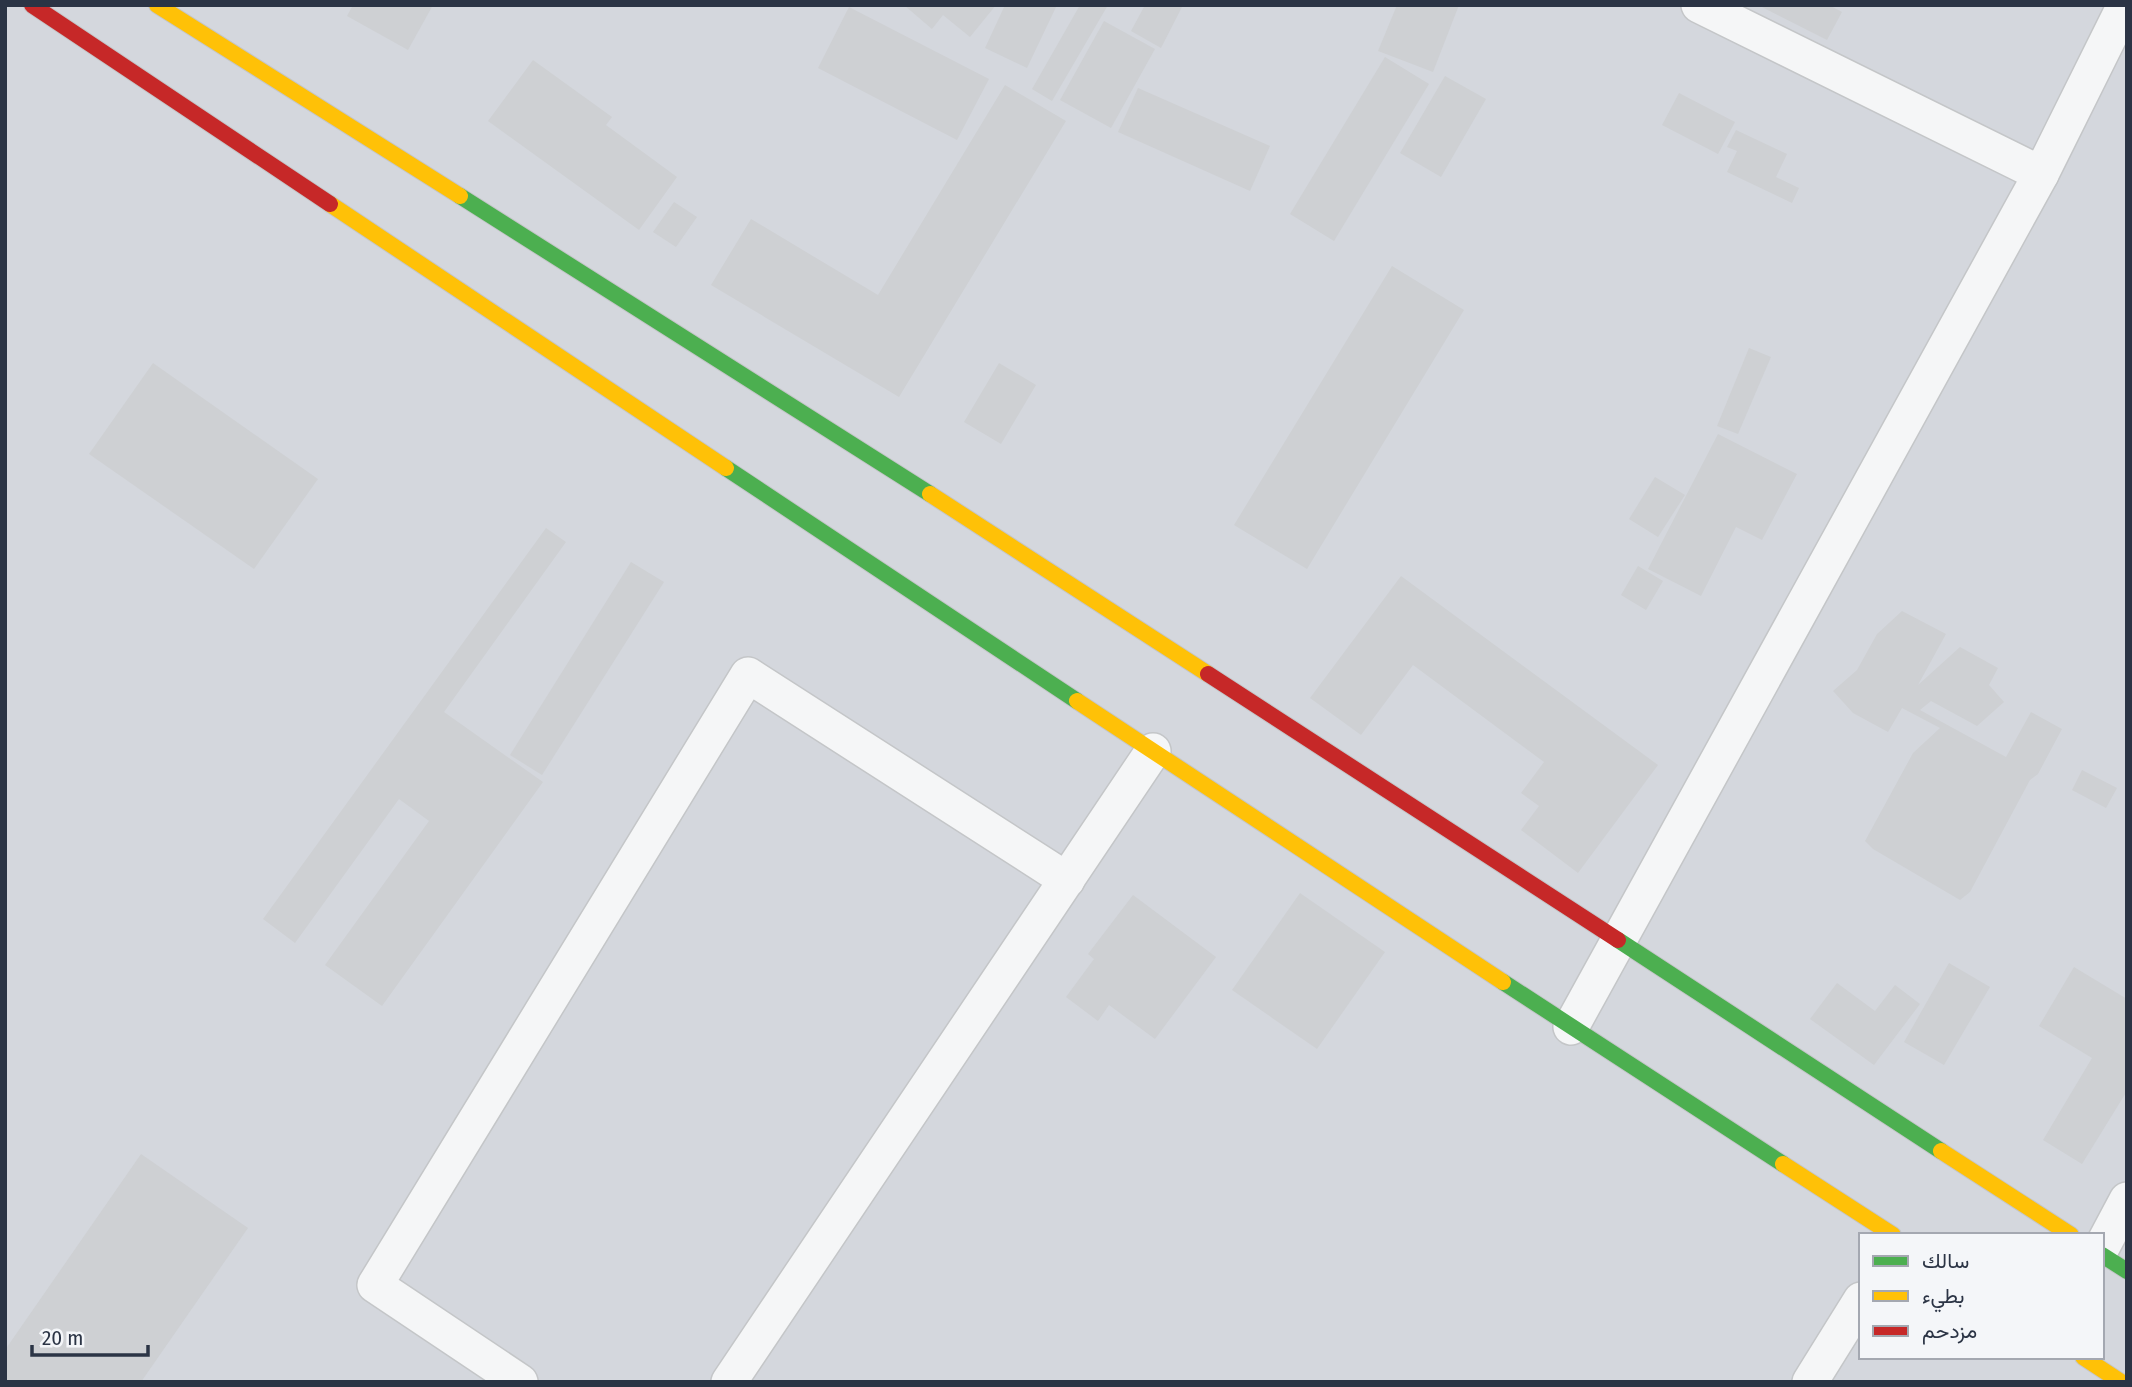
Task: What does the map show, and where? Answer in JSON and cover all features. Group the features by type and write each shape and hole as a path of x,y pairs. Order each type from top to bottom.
{"street":[{"path":"32,5 1153,751 1571,1027 1890,1233"},
{"path":"157,5 887,465 2068,1233"},
{"path":"1699,5 2041,174"},
{"path":"1571,1027 2041,174 2125,5"},
{"path":"520,1382 375,1285 748,675 1067,880"},
{"path":"729,1382 1153,751"},
{"path":"2104,1243 2127,1200"},
{"path":"2104,1256 2127,1271"},
{"path":"1810,1382 1859,1303"},
{"path":"2086,1359 2121,1382"}],"shaded area":[{"path":"5,5 2127,5 2127,1382 5,1382"}],"building":[{"path":"353,5 433,5 408,50 347,16"},
{"path":"904,5 996,5 970,37 943,15 932,29"},
{"path":"1005,5 1057,5 1027,68 985,48"},
{"path":"1080,5 1108,5 1052,101 1032,89"},
{"path":"1145,5 1183,5 1161,48 1131,31"},
{"path":"1397,5 1459,5 1433,72 1378,51"},
{"path":"1758,5 1829,5 1842,12 1827,40"},
{"path":"849,7 989,79 957,140 818,68"},
{"path":"1104,21 1155,49 1111,128 1060,100"},
{"path":"1385,57 1429,84 1334,241 1290,214"},
{"path":"533,60 612,117 606,125 677,177 639,230 488,121"},
{"path":"1445,76 1486,99 1441,177 1400,153"},
{"path":"1005,85 1066,121 899,397 711,285 751,219 878,295"},
{"path":"1138,88 1270,146 1250,191 1118,132"},
{"path":"1679,93 1735,122 1718,154 1662,125"},
{"path":"1736,130 1787,154 1776,177 1799,188 1792,203 1727,172 1737,151 1727,147"},
{"path":"674,202 697,217 676,247 653,232"},
{"path":"1392,266 1464,310 1307,569 1234,525"},
{"path":"1749,348 1771,357 1738,434 1717,426"},
{"path":"153,363 318,479 254,569 89,454"},
{"path":"999,363 1036,385 1001,444 964,422"},
{"path":"1718,434 1797,474 1762,540 1736,527 1701,596 1648,569"},
{"path":"1655,477 1685,495 1658,537 1629,519"},
{"path":"546,528 566,542 444,712 543,782 382,1006 325,965 429,821 399,799 295,943 263,919"},
{"path":"631,562 664,582 542,775 510,755"},
{"path":"1638,566 1663,581 1646,610 1621,595"},
{"path":"1401,576 1658,765 1578,873 1521,830 1539,806 1521,793 1544,762 1413,665 1361,735 1310,698"},
{"path":"1902,611 1946,634 1918,685 1960,647 1998,668 1989,685 2004,702 1977,726 1931,701 1920,710 2006,757 2031,712 2062,729 2038,774 2030,780 1970,892 1960,900 1873,849 1865,841 1913,753 1940,728 1902,708 1888,732 1853,713 1833,691 1857,670 1877,634"},
{"path":"2082,770 2117,788 2106,808 2072,790"},
{"path":"1300,893 1385,952 1317,1049 1232,990"},
{"path":"1133,895 1216,957 1155,1039 1109,1005 1098,1021 1066,997 1094,959 1088,954"},
{"path":"1949,963 1990,987 1944,1065 1904,1042"},
{"path":"2074,967 2127,999 2127,1091 2082,1164 2043,1140 2092,1058 2039,1026"},
{"path":"1837,983 1875,1011 1895,985 1920,1004 1874,1065 1810,1019"},
{"path":"141,1154 248,1228 141,1382 5,1382 5,1350"}],"traffic: fast":[{"path":"460,196 930,494"},
{"path":"726,468 1077,701"},
{"path":"1618,940 1941,1151"},
{"path":"1503,982 1783,1164"},
{"path":"2104,1256 2127,1271"}],"traffic: slow":[{"path":"157,5 460,196"},
{"path":"330,204 726,468"},
{"path":"930,494 1208,674"},
{"path":"1077,701 1503,982"},
{"path":"1941,1151 2068,1233"},
{"path":"1783,1164 1890,1233"},
{"path":"2086,1359 2121,1382"}],"traffic: jam":[{"path":"32,5 330,204"},
{"path":"1208,674 1618,940"}]}
